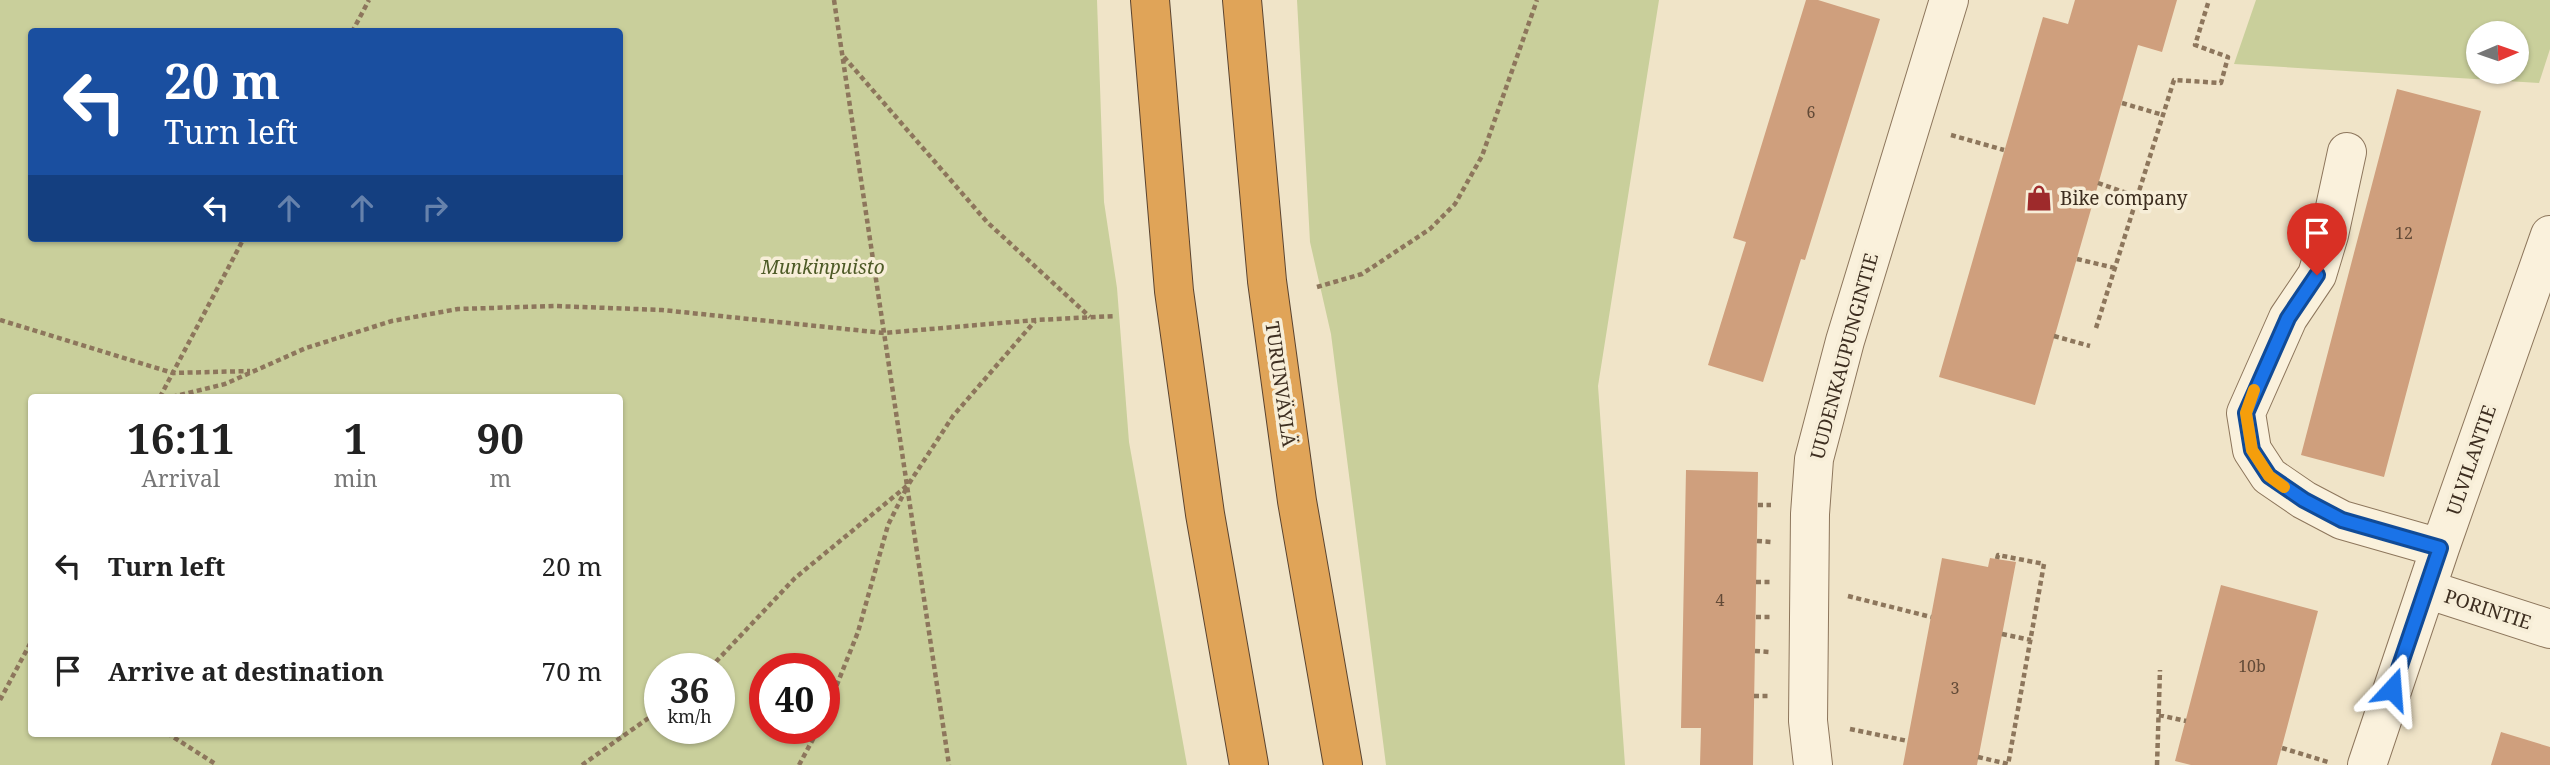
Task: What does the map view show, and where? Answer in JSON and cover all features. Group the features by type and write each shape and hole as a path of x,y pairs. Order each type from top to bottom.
{"highway":[{"path":"1150,0 1174,291 1205,514 1249,765"},
{"name":"TURUNVÄYLÄ","path":"1242,0 1269,295 1297,501 1343,765"}],"street":[{"name":"UUDENKAUPUNGINTIE","path":"1813,765 1808,721 1810,514 1814,458 1845,341 1950,0"},
{"path":"2347,152 2317,275 2288,318 2246,413 2252,450 2269,476 2332,515 2440,548"},
{"name":"ULVILANTIE","path":"2349,764 2426,589 2550,235"},
{"name":"PORINTIE","path":"2426,589 2550,629"}],"path":[{"path":"354,28 369,0"},
{"path":"834,0 949,765"},
{"path":"1317,288 1362,274 1430,229 1455,204 1482,156 1537,0"},
{"path":"2096,328 2174,80 2221,83 2228,57 2195,45 2209,0"},
{"path":"842,55 987,222 1090,317"},
{"path":"2122,103 2163,115"},
{"path":"1940,132 2004,150"},
{"path":"2098,183 2138,197"},
{"path":"162,394 242,242"},
{"path":"2077,258 2115,268"},
{"path":"184,394 225,384 306,348 392,321 458,309 555,306 662,310 884,333 1116,316"},
{"path":"0,320 173,373 255,371"},
{"path":"840,677 858,632 888,525 908,485 953,416 1037,320"},
{"path":"2054,336 2090,346"},
{"path":"724,653 795,578 908,485"},
{"path":"1978,757 2008,764 2044,564 1998,555 1997,559"},
{"path":"1840,594 1931,617"},
{"path":"2002,634 2031,640"},
{"path":"0,699 28,647"},
{"path":"2157,765 2160,670"},
{"path":"2159,715 2186,721"},
{"path":"623,736 644,721"},
{"path":"1839,727 1908,741"},
{"path":"173,737 217,765"},
{"path":"582,765 622,737"},
{"path":"799,765 810,744"},
{"path":"2282,748 2349,764"}],"green space":[{"name":"Munkinpuisto","path":"0,0 1097,0 1104,202 1117,288 1129,442 1187,765 0,765"},
{"path":"1297,0 1659,0 1598,386 1625,765 1386,765 1331,334 1310,242"},
{"path":"2256,0 2550,0 2550,49 2539,83 2529,82 2529,21 2466,21 2466,78 2234,64"}],"building":[{"path":"1806,0 1818,0 1880,19 1805,260 1801,259 1763,382 1708,365 1746,242 1733,238"},
{"path":"2075,0 2177,0 2162,52 2138,45 2035,405 1939,377 2043,17 2068,24"},
{"path":"2397,89 2481,111 2384,477 2301,455"},
{"path":"1686,470 1758,472 1753,765 1700,765 1701,728 1681,728"},
{"path":"1942,558 1988,567 1990,558 2016,562 1977,765 1903,765"},
{"path":"2221,585 2318,611 2277,765 2191,765 2175,761"},
{"path":"2501,732 2550,747 2550,765 2491,765"}],"slow traffic":[{"path":"2254,390 2246,413 2252,450 2269,476 2284,487"}],"place":[{"name":"Bike company","path":"2039,198"}],"route":[{"path":"2317,275 2288,318 2255,388 2246,413 2252,450 2269,476 2304,500 2342,520 2440,548 2392,689"}]}
